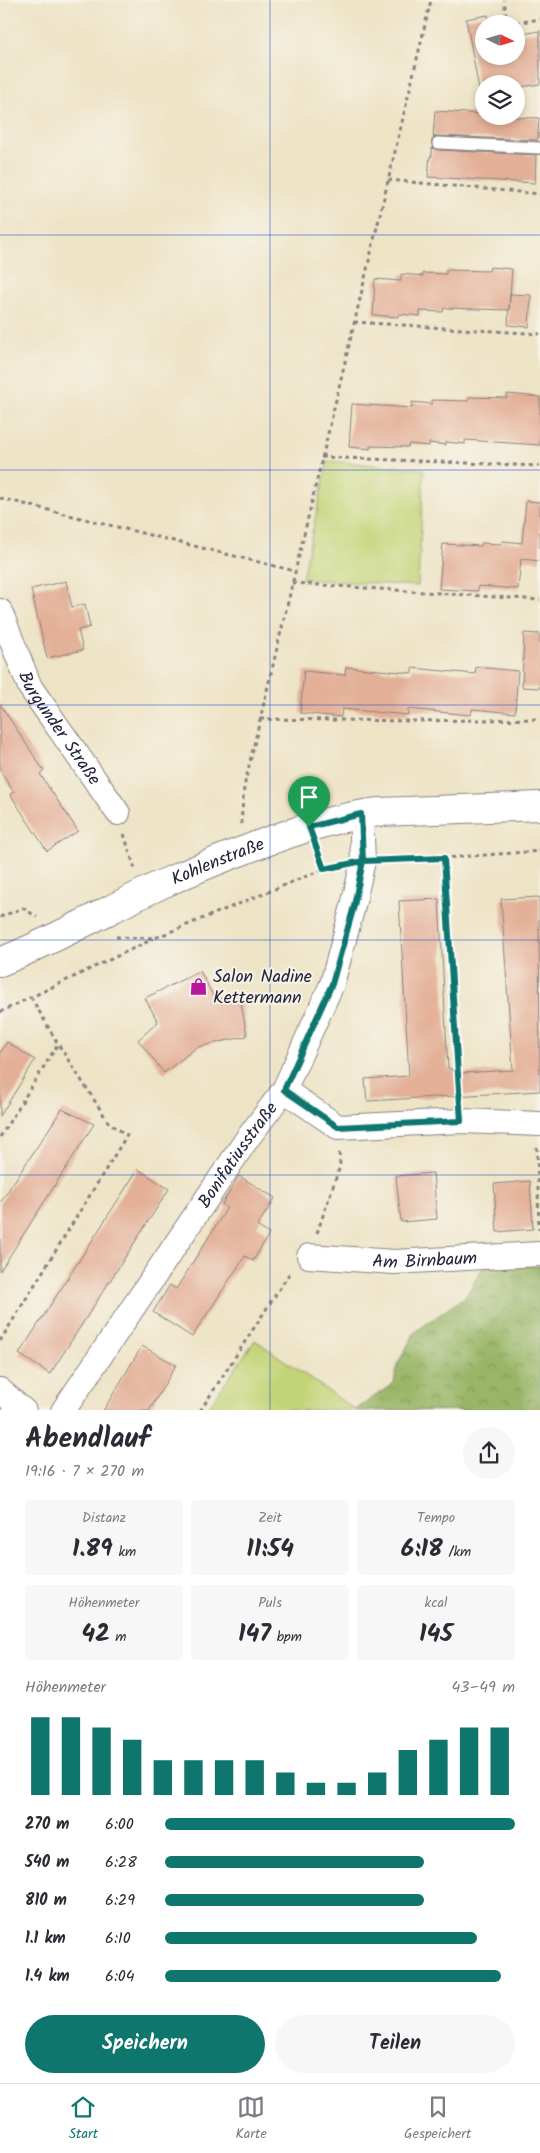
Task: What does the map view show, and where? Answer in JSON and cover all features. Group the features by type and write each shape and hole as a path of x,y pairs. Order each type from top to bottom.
{"main road":[{"name":"Kohlenstraße","path":"0,962 64,934 161,884 309,827 361,814 540,806"}],"street":[{"name":"Burgunder Straße","path":"0,611 30,687 118,813"},
{"name":"Bonifatiusstraße","path":"63,1410 247,1139 284,1090 332,984 354,906 363,861 361,814"},
{"path":"284,1090 338,1127 461,1121 538,1124"},
{"name":"Am Birnbaum","path":"309,1256 394,1262 540,1254"},
{"path":"0,1390 24,1410"}],"lane":[{"path":"438,143 540,148"}],"path":[{"path":"236,854 241,827 244,787 431,0"},
{"path":"504,0 506,15"},
{"path":"525,21 540,19"},
{"path":"388,180 540,194"},
{"path":"354,322 540,334"},
{"path":"321,457 540,466"},
{"path":"0,498 295,571"},
{"path":"292,583 540,600"},
{"path":"260,719 415,721 540,719"},
{"path":"118,813 136,872"},
{"path":"309,827 324,869"},
{"path":"0,1012 32,999 155,938 324,869 363,861 444,858 540,851"},
{"path":"444,858 461,1121"},
{"path":"111,936 155,938"},
{"path":"0,1341 126,1135 109,1123 58,1044 32,999"},
{"path":"0,1137 58,1044"},
{"path":"538,1124 540,1254"},
{"path":"200,1410 295,1265 309,1256 340,1166 338,1127"}],"green space":[{"path":"328,461 424,469 418,586 302,579"},
{"path":"540,1266 540,1410 355,1410 394,1383 397,1365 415,1332 466,1296 483,1267"},
{"path":"255,1340 354,1409 354,1410 207,1410"}],"building":[{"path":"475,17 475,65 525,65 525,34 540,31 540,84 525,86 525,75 476,75 466,19"},
{"path":"435,111 475,113 475,125 525,125 525,117 539,118 537,140 433,137"},
{"path":"432,148 438,150 536,155 535,183 428,177"},
{"path":"490,267 512,269 509,310 444,308 443,312 420,311 420,316 398,314 398,317 373,315 375,279 401,281 401,274 423,276 423,273 446,274 446,270 489,271"},
{"path":"510,294 531,295 529,327 508,325"},
{"path":"507,394 540,397 540,445 465,440 465,444 446,442 446,445 429,443 429,446 409,444 408,447 370,446 370,449 349,447 352,404 412,408 412,402 432,404 432,400 468,401 469,397 507,398"},
{"path":"526,501 540,502 540,561 521,559 518,589 478,586 478,591 439,589 443,544 481,546 482,543 502,544 503,541 522,543"},
{"path":"66,581 72,607 85,604 90,627 78,630 83,650 47,658 31,589"},
{"path":"524,633 540,634 540,688 522,687"},
{"path":"346,667 412,673 412,668 475,674 476,667 518,671 515,713 472,709 471,715 408,709 408,715 342,709 341,717 300,713 304,671 345,675"},
{"path":"0,704 44,771 40,774 78,831 47,851 10,794 14,792 0,771"},
{"path":"539,897 540,1091 367,1101 365,1079 409,1076 399,901 439,899 448,1068 463,1073 513,1070 501,899"},
{"path":"200,971 215,999 240,997 247,1036 197,1047 164,1073 138,1040 158,1022 145,998"},
{"path":"7,1042 35,1060 0,1116 0,1053"},
{"path":"62,1109 94,1124 0,1271 0,1203"},
{"path":"138,1169 169,1189 50,1374 19,1354"},
{"path":"433,1173 437,1219 401,1222 396,1176"},
{"path":"239,1176 275,1198 257,1226 269,1234 253,1261 245,1256 192,1337 153,1312 170,1285 176,1289 227,1208 222,1204"},
{"path":"530,1181 533,1229 497,1232 494,1184"},
{"path":"142,1346 176,1365 150,1410 104,1410"}],"place":[{"name":"Salon Nadine Kettermann","path":"199,986"}],"route":[{"path":"309,827 324,869 363,861 354,906 332,984 284,1090 338,1127 461,1121 444,858 363,861 361,814 309,827"}]}
